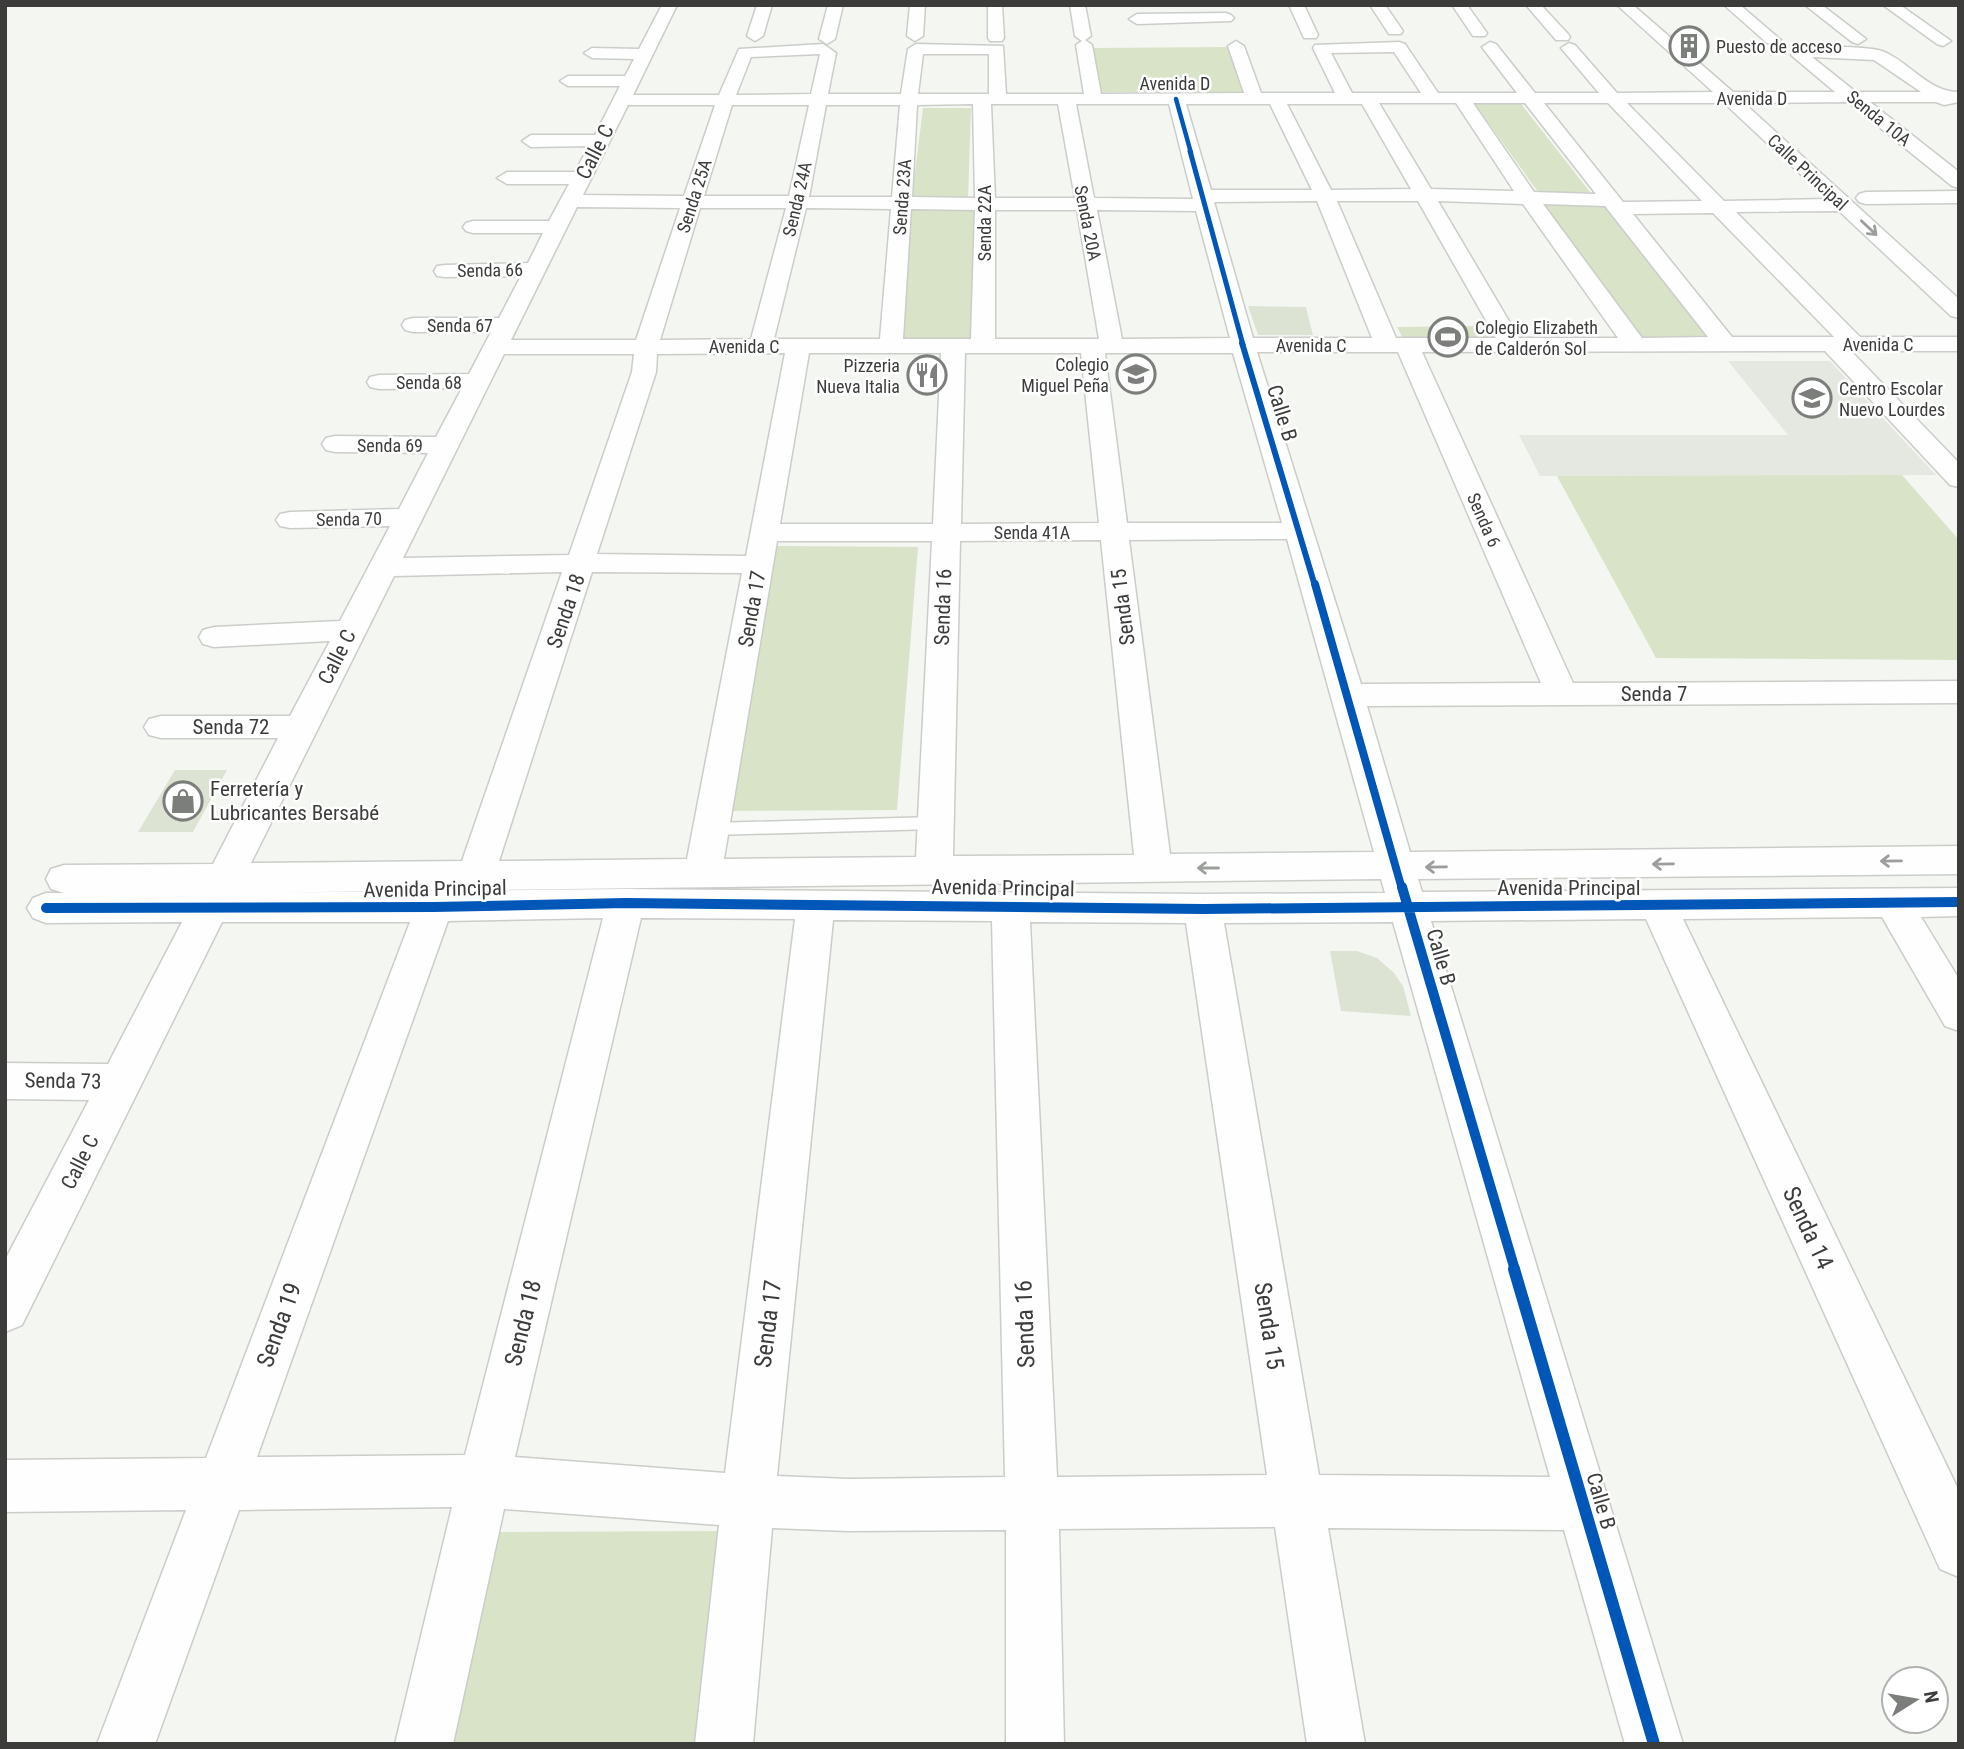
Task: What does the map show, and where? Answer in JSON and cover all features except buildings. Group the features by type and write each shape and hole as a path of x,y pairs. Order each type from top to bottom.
{"street":[{"name":"Calle C","path":"7,1300 384,567 576,190 613,111 670,5"},
{"name":"Senda 25A","path":"646,346 725,100 745,52 752,43 765,5"},
{"name":"Senda 24A","path":"761,346 798,202 836,5"},
{"name":"Senda 23A","path":"891,346 918,5"},
{"name":"Senda 22A","path":"983,346 985,204 990,99 996,44 995,5"},
{"path":"1077,5 1093,99"},
{"path":"1296,5 1310,35"},
{"path":"1377,5 1433,98"},
{"path":"1459,5 1529,98 1725,344"},
{"path":"1533,5 1612,98 1843,344 1959,478"},
{"name":"Calle Principal","path":"1624,5 1729,98 1959,312"},
{"name":"Calle Principal","path":"1644,5 1835,170"},
{"path":"1731,5 1773,40"},
{"path":"1812,5 1858,39"},
{"path":"1890,5 1943,41"},
{"path":"1136,19 1223,12 1254,99"},
{"path":"1346,98 1321,48 1397,39"},
{"path":"752,43 828,45"},
{"path":"915,43 996,44"},
{"path":"1674,50 1695,50"},
{"path":"592,53 645,54"},
{"name":"Senda 10A","path":"1940,97 1878,55 1799,54 1959,182"},
{"path":"568,81 613,111"},
{"path":"1940,97 1959,111"},
{"name":"Avenida D","path":"613,111 725,100 1959,97"},
{"path":"1461,98 1528,197 1635,345"},
{"name":"Senda 20A","path":"1066,99 1084,204 1102,346"},
{"name":"Calle B","path":"1176,99 1243,345 1654,1744"},
{"name":"Senda 6","path":"1276,99 1397,345 1562,694"},
{"path":"1367,99 1512,345"},
{"path":"531,141 613,111"},
{"path":"507,178 576,190 692,202 1084,204 1324,195 1426,195 1528,197 1613,204 1844,205"},
{"name":"Calle Principal","path":"1887,216 1861,193 1959,197"},
{"path":"473,227 555,227"},
{"name":"Senda 66","path":"445,271 535,269"},
{"name":"Senda 67","path":"413,325 501,336"},
{"name":"Avenida C","path":"501,336 646,346 1959,344"},
{"name":"Senda 18","path":"476,873 644,372 646,346"},
{"name":"Senda 17","path":"703,872 713,829 798,346"},
{"name":"Senda 16","path":"934,869 953,346"},
{"name":"Senda 15","path":"1102,346 1115,532 1154,869"},
{"name":"Senda 68","path":"379,382 478,381"},
{"name":"Senda 69","path":"335,444 445,445"},
{"name":"Senda 70","path":"290,520 408,517"},
{"name":"Senda 41A","path":"765,533 1299,531"},
{"path":"384,567 582,563 760,565"},
{"path":"214,638 352,629"},
{"name":"Senda 7","path":"1348,695 1959,692"},
{"name":"Senda 72","path":"161,727 301,727"},
{"name":"Avenida Principal","path":"55,893 218,891 476,873 1959,860"},
{"name":"Avenida Principal","path":"218,891 434,907 816,904 1203,909 1959,902"},
{"path":"1893,903 1959,1014"},
{"name":"Senda 18","path":"424,1744 484,1481 626,904"},
{"name":"Senda 17","path":"724,1744 748,1501 816,904"},
{"name":"Senda 16","path":"1010,905 1032,1505 1035,1744"},
{"name":"Senda 14","path":"1658,905 1959,1550"},
{"name":"Senda 19","path":"126,1744 434,907"},
{"name":"Senda 15","path":"1203,909 1336,1744"},
{"name":"Senda 73","path":"5,1081 121,1082"},
{"path":"5,1486 484,1481 748,1501 848,1505 1297,1501 1584,1504"}],"lane":[{"path":"713,829 935,823"}],"shaded area":[{"name":"Centro Escolar Nuevo Lourdes","path":"1728,361 1830,361 1936,475 1540,476 1519,435 1788,435"}],"green space":[{"path":"1228,47 1247,92 1098,92 1093,48"},
{"path":"1472,100 1518,100 1590,192 1538,192"},
{"path":"923,108 971,108 968,198 912,197"},
{"path":"1539,204 1605,204 1715,341 1640,341"},
{"path":"912,208 975,208 970,340 899,340"},
{"name":"Colegio Elizabeth de Calderón Sol","path":"1488,326 1500,347 1407,346 1397,327"},
{"path":"1902,475 1959,540 1959,660 1656,658 1557,476"},
{"path":"777,546 918,547 897,810 726,811"},
{"path":"724,1531 700,1744 434,1744 482,1532"}],"cycle path":[{"path":"1176,99 1243,345 1654,1744"},
{"path":"46,908 434,907 626,903 1203,909 1959,902"}],"place":[{"name":"Puesto de acceso","path":"1689,46"},
{"name":"Colegio Elizabeth de Calderón Sol","path":"1448,337"},
{"name":"Colegio Miguel Peña","path":"1136,374"},
{"name":"Pizzeria Nueva Italia","path":"927,375"},
{"name":"Centro Escolar Nuevo Lourdes","path":"1812,398"},
{"name":"Ferretería y Lubricantes Bersabé","path":"183,801"}]}
